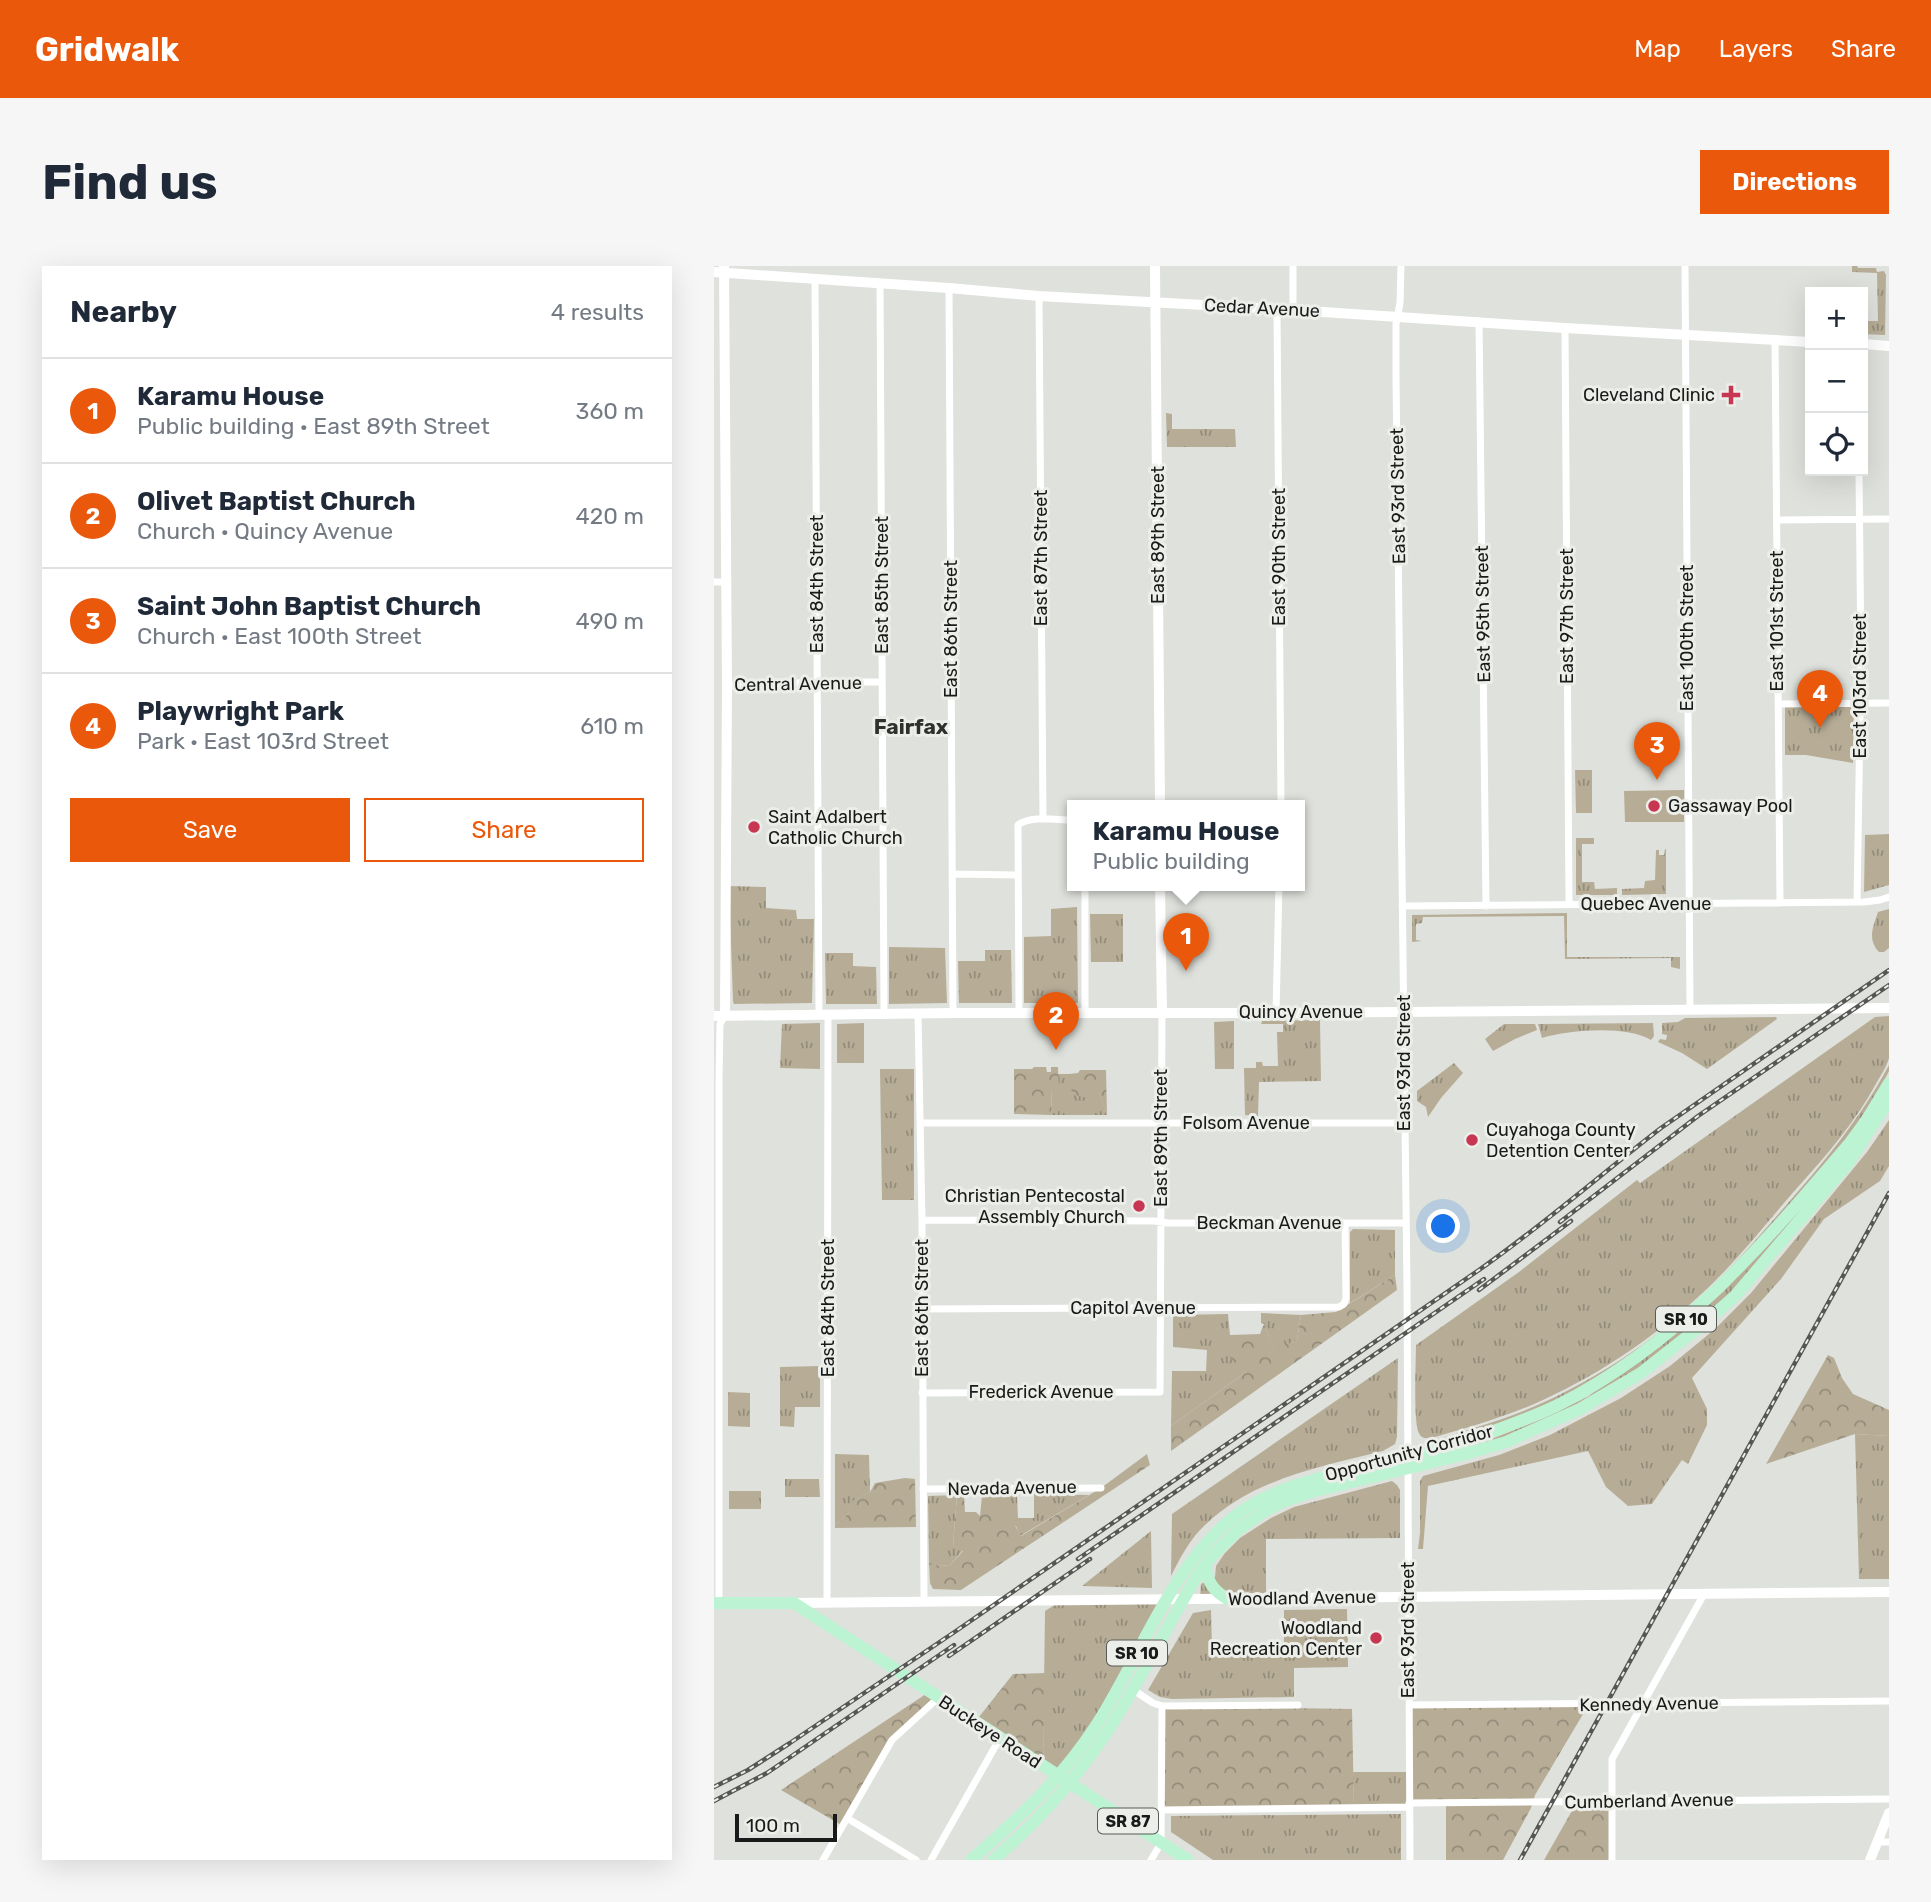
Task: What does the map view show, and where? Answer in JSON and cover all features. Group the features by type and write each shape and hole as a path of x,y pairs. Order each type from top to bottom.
{"main road":[{"name":"Opportunity Corridor","path":"993,1860 1069,1783 1107,1732 1205,1565 1239,1529 1285,1501 1407,1462 1548,1409 1585,1390 1633,1359 1666,1335 1720,1288 1832,1164 1866,1121 1889,1083"},
{"name":"Opportunity Corridor","path":"971,1860 1030,1806 1095,1727 1166,1600 1196,1556 1226,1522 1249,1506 1282,1489 1310,1479 1484,1449 1551,1423 1608,1394 1671,1351 1735,1296 1849,1162 1889,1100"},
{"path":"1205,1565 1212,1587 1228,1599"},
{"name":"Woodland Avenue","path":"717,1603 793,1603"},
{"name":"Buckeye Road","path":"793,1603 1188,1860"}],"street":[{"name":"East 89th Street","path":"1155,266 1160,800"},
{"path":"1293,266 1293,310"},
{"name":"East 93rd Street","path":"1401,266 1400,303 1396,324 1396,376 1407,1287 1410,1860"},
{"name":"East 100th Street","path":"1685,266 1690,1009"},
{"name":"Cedar Avenue","path":"720,270 1040,296 1805,342"},
{"path":"717,1603 720,1016 727,686 720,582 720,270"},
{"name":"East 84th Street","path":"815,279 824,1015 827,1602"},
{"name":"East 85th Street","path":"880,283 884,1014"},
{"name":"East 86th Street","path":"949,288 953,1013"},
{"name":"East 87th Street","path":"1040,296 1043,819"},
{"name":"East 90th Street","path":"1276,309 1281,800"},
{"name":"East 95th Street","path":"1479,321 1486,906"},
{"name":"East 97th Street","path":"1565,328 1569,904"},
{"name":"East 101st Street","path":"1775,340 1780,903"},
{"path":"1868,344 1889,346"},
{"name":"East 103rd Street","path":"1857,902 1860,704 1858,476"},
{"path":"1777,520 1889,519"},
{"name":"Central Avenue","path":"714,686 882,682"},
{"path":"1778,704 1889,703"},
{"path":"1019,1013 1018,824 1022,821 1043,819 1067,820"},
{"path":"952,874 1017,874"},
{"path":"1085,891 1085,1013"},
{"name":"East 89th Street","path":"1160,891 1160,1392"},
{"path":"1276,1013 1279,891"},
{"name":"Quebec Avenue","path":"1402,906 1857,902 1889,897"},
{"name":"Quincy Avenue","path":"720,1016 1887,1008"},
{"name":"East 86th Street","path":"918,1014 924,1602"},
{"name":"Folsom Avenue","path":"920,1123 1404,1122"},
{"name":"Beckman Avenue","path":"922,1220 1406,1223"},
{"name":"Capitol Avenue","path":"922,1309 1339,1307 1344,1304 1346,1298 1345,1223"},
{"name":"Frederick Avenue","path":"922,1393 1160,1392"},
{"name":"Nevada Avenue","path":"923,1489 1101,1488"},
{"name":"Woodland Avenue","path":"793,1603 1889,1592"},
{"path":"1612,1860 1612,1759 1704,1594"},
{"path":"1132,1689 1162,1706 1298,1705"},
{"path":"823,1860 892,1740 934,1695"},
{"name":"Kennedy Avenue","path":"1409,1705 1889,1701"},
{"path":"1151,1860 1161,1843 1162,1706"},
{"path":"931,1860 1000,1738"},
{"name":"Cumberland Avenue","path":"1162,1810 1612,1801 1889,1799"},
{"path":"1870,1860 1883,1842 1889,1813"},
{"path":"847,1818 916,1860"}],"green space":[{"path":"1852,266 1884,271 1885,335 1868,334 1868,321 1878,321 1877,273 1852,272"},
{"path":"1166,413 1172,414 1172,429 1235,429 1236,447 1167,447"},
{"path":"1785,706 1854,706 1853,763 1806,755 1785,755"},
{"path":"1575,770 1592,770 1592,813 1576,813"},
{"name":"Gassaway Pool","path":"1684,790 1684,822 1625,822 1624,791"},
{"path":"1889,834 1889,885 1864,892 1865,835"},
{"path":"1576,838 1594,838 1594,844 1582,844 1582,882 1594,882 1595,889 1617,888 1617,895 1576,895"},
{"path":"1665,849 1666,894 1622,895 1622,889 1644,888 1645,881 1655,880 1656,850 1659,850 1659,855 1664,855"},
{"path":"729,886 766,887 766,908 796,910 797,919 814,919 812,1003 734,1004"},
{"path":"1077,907 1078,1003 1024,1003 1024,937 1051,936 1051,909"},
{"path":"1889,909 1889,948 1879,952 1872,938 1873,928 1878,912"},
{"path":"1567,913 1567,957 1680,957 1680,969 1671,967 1671,958 1565,959 1564,916 1423,917 1422,923 1416,924 1416,940 1422,941 1412,942 1412,915"},
{"path":"1090,914 1123,914 1123,962 1091,962"},
{"path":"889,947 945,948 947,1003 889,1004"},
{"path":"985,950 1011,950 1012,1003 959,1003 958,961 985,961"},
{"path":"825,953 853,953 853,966 876,967 877,1004 826,1004"},
{"path":"1889,1016 1889,1058 1860,1110 1830,1150 1743,1251 1690,1304 1651,1336 1566,1389 1486,1422 1428,1439 1421,1436 1416,1417 1416,1345 1519,1272 1637,1180 1640,1183 1875,1017"},
{"path":"1685,1018 1777,1019 1707,1069 1658,1042 1660,1039 1666,1040 1667,1035 1662,1034 1662,1023 1678,1022"},
{"path":"1320,1020 1321,1081 1259,1082 1258,1116 1245,1115 1244,1068 1256,1068 1256,1062 1262,1062 1263,1066 1278,1066 1277,1032 1283,1032 1283,1024 1261,1024 1262,1021"},
{"path":"1234,1021 1234,1069 1215,1069 1214,1022"},
{"path":"820,1023 820,1069 780,1068 782,1024"},
{"path":"864,1023 864,1063 837,1063 837,1024"},
{"path":"1653,1023 1654,1036 1651,1040 1627,1032 1597,1030 1542,1038 1538,1024"},
{"path":"1504,1024 1535,1024 1537,1030 1493,1051 1485,1039"},
{"path":"1454,1063 1463,1073 1428,1117 1426,1107 1417,1101 1417,1091"},
{"path":"1889,1065 1889,1071 1879,1091 1845,1141 1734,1268 1657,1339 1574,1391 1528,1413 1436,1444 1435,1440 1510,1416 1567,1391 1631,1353 1672,1322 1727,1272 1812,1175 1853,1123"},
{"path":"1046,1067 1047,1072 1051,1072 1051,1067 1058,1067 1059,1088 1051,1090 1052,1115 1014,1114 1014,1069"},
{"path":"880,1069 914,1069 914,1200 882,1200"},
{"path":"1080,1070 1106,1070 1107,1115 1099,1093 1089,1098 1074,1095 1069,1086 1069,1074 1078,1073"},
{"path":"1058,1074 1069,1074 1069,1086 1099,1092 1107,1115 1052,1115 1051,1089"},
{"path":"1889,1120 1889,1166 1880,1181 1824,1219 1781,1279 1692,1378 1707,1409 1707,1425 1688,1464 1682,1460 1652,1504 1628,1506 1606,1487 1588,1451 1428,1486 1423,1549 1418,1549 1420,1481 1423,1476 1499,1455 1550,1435 1621,1398 1670,1366 1715,1329 1751,1293 1867,1152"},
{"path":"1826,1176 1821,1187 1718,1307 1621,1382 1517,1434 1469,1448 1544,1418 1589,1396 1663,1344 1724,1291"},
{"path":"1353,1229 1395,1230 1395,1275 1350,1303 1350,1232"},
{"path":"1395,1275 1397,1290 1171,1451 1171,1426 1246,1372 1230,1358 1230,1335 1260,1334 1264,1324 1275,1350 1297,1340 1301,1315 1336,1312"},
{"path":"1261,1313 1301,1315 1297,1340 1275,1351 1264,1324 1261,1323"},
{"path":"1228,1314 1230,1335 1246,1372 1171,1426 1172,1371 1206,1371 1207,1350 1173,1347 1173,1315"},
{"path":"1828,1355 1834,1358 1842,1378 1853,1394 1889,1410 1889,1436 1855,1434 1766,1464"},
{"path":"1398,1358 1395,1444 1383,1451 1285,1478 1240,1499 1200,1530 1171,1576 1172,1514"},
{"path":"820,1366 820,1407 795,1407 794,1427 780,1426 780,1367"},
{"path":"728,1392 750,1393 750,1427 728,1426"},
{"path":"1855,1434 1889,1436 1889,1579 1859,1579"},
{"path":"835,1454 869,1455 870,1492 853,1501 848,1514 835,1525"},
{"path":"1147,1454 1150,1465 961,1590 933,1589 929,1562 939,1566 950,1565 963,1551 953,1546 957,1495 964,1495 965,1512 976,1512 980,1516 997,1508 1005,1508 1021,1536 1101,1488"},
{"path":"785,1479 819,1479 820,1497 785,1497"},
{"path":"915,1479 916,1527 835,1528 848,1514 852,1501 870,1492 875,1483"},
{"path":"1392,1481 1400,1490 1400,1538 1266,1539 1266,1599 1200,1599 1201,1584 1215,1577 1216,1566 1225,1553 1240,1538 1271,1518 1294,1507"},
{"path":"729,1491 761,1491 761,1509 729,1509"},
{"path":"1034,1494 1089,1495 1020,1536 1016,1526 980,1516 982,1495 1017,1495 1018,1518 1034,1518"},
{"path":"957,1495 953,1546 963,1550 950,1565 939,1566 929,1562 928,1496"},
{"path":"1151,1531 1152,1588 1082,1586"},
{"path":"1166,1600 1108,1707 1057,1775 1043,1766 1045,1611 1061,1601"},
{"path":"1347,1609 1348,1667 1294,1668 1294,1697 1172,1699 1160,1697 1148,1690 1193,1613 1211,1610 1212,1648 1238,1649 1239,1653 1284,1653 1284,1610"},
{"path":"1045,1673 1043,1766 975,1722 1013,1674"},
{"path":"929,1692 938,1698 895,1736 843,1826 781,1790"},
{"path":"1589,1704 1535,1795 1531,1808 1503,1860 1446,1860 1446,1803 1409,1803 1409,1705"},
{"path":"1162,1706 1352,1709 1354,1807 1162,1810"},
{"path":"1353,1772 1409,1772 1409,1807 1354,1807"},
{"path":"1612,1801 1612,1860 1544,1860 1577,1802"},
{"path":"1401,1814 1401,1860 1213,1860 1171,1832 1171,1816"}],"railway":[{"path":"714,1787 748,1770 790,1743 956,1631 1479,1270 1661,1128 1889,970"},
{"path":"1560,1222 1698,1116 1889,985"},
{"path":"1520,1860 1889,1193"},
{"path":"1479,1290 1571,1221"},
{"path":"1078,1559 1484,1279"},
{"path":"949,1656 1090,1559"},
{"path":"714,1801 767,1773 954,1645"}],"place":[{"name":"Cleveland Clinic","path":"1731,395"},
{"name":"Playwright Park","path":"1820,728"},
{"name":"Saint John Baptist Church","path":"1657,780"},
{"name":"Gassaway Pool","path":"1654,806"},
{"name":"Saint Adalbert Catholic Church","path":"754,827"},
{"name":"Karamu House","path":"1186,971"},
{"name":"Olivet Baptist Church","path":"1056,1050"},
{"name":"Cuyahoga County Detention Center","path":"1472,1140"},
{"name":"Christian Pentecostal Assembly Church","path":"1139,1206"},
{"name":"Woodland Recreation Center","path":"1376,1638"}],"district":[{"name":"Fairfax","path":"911,727"}]}
